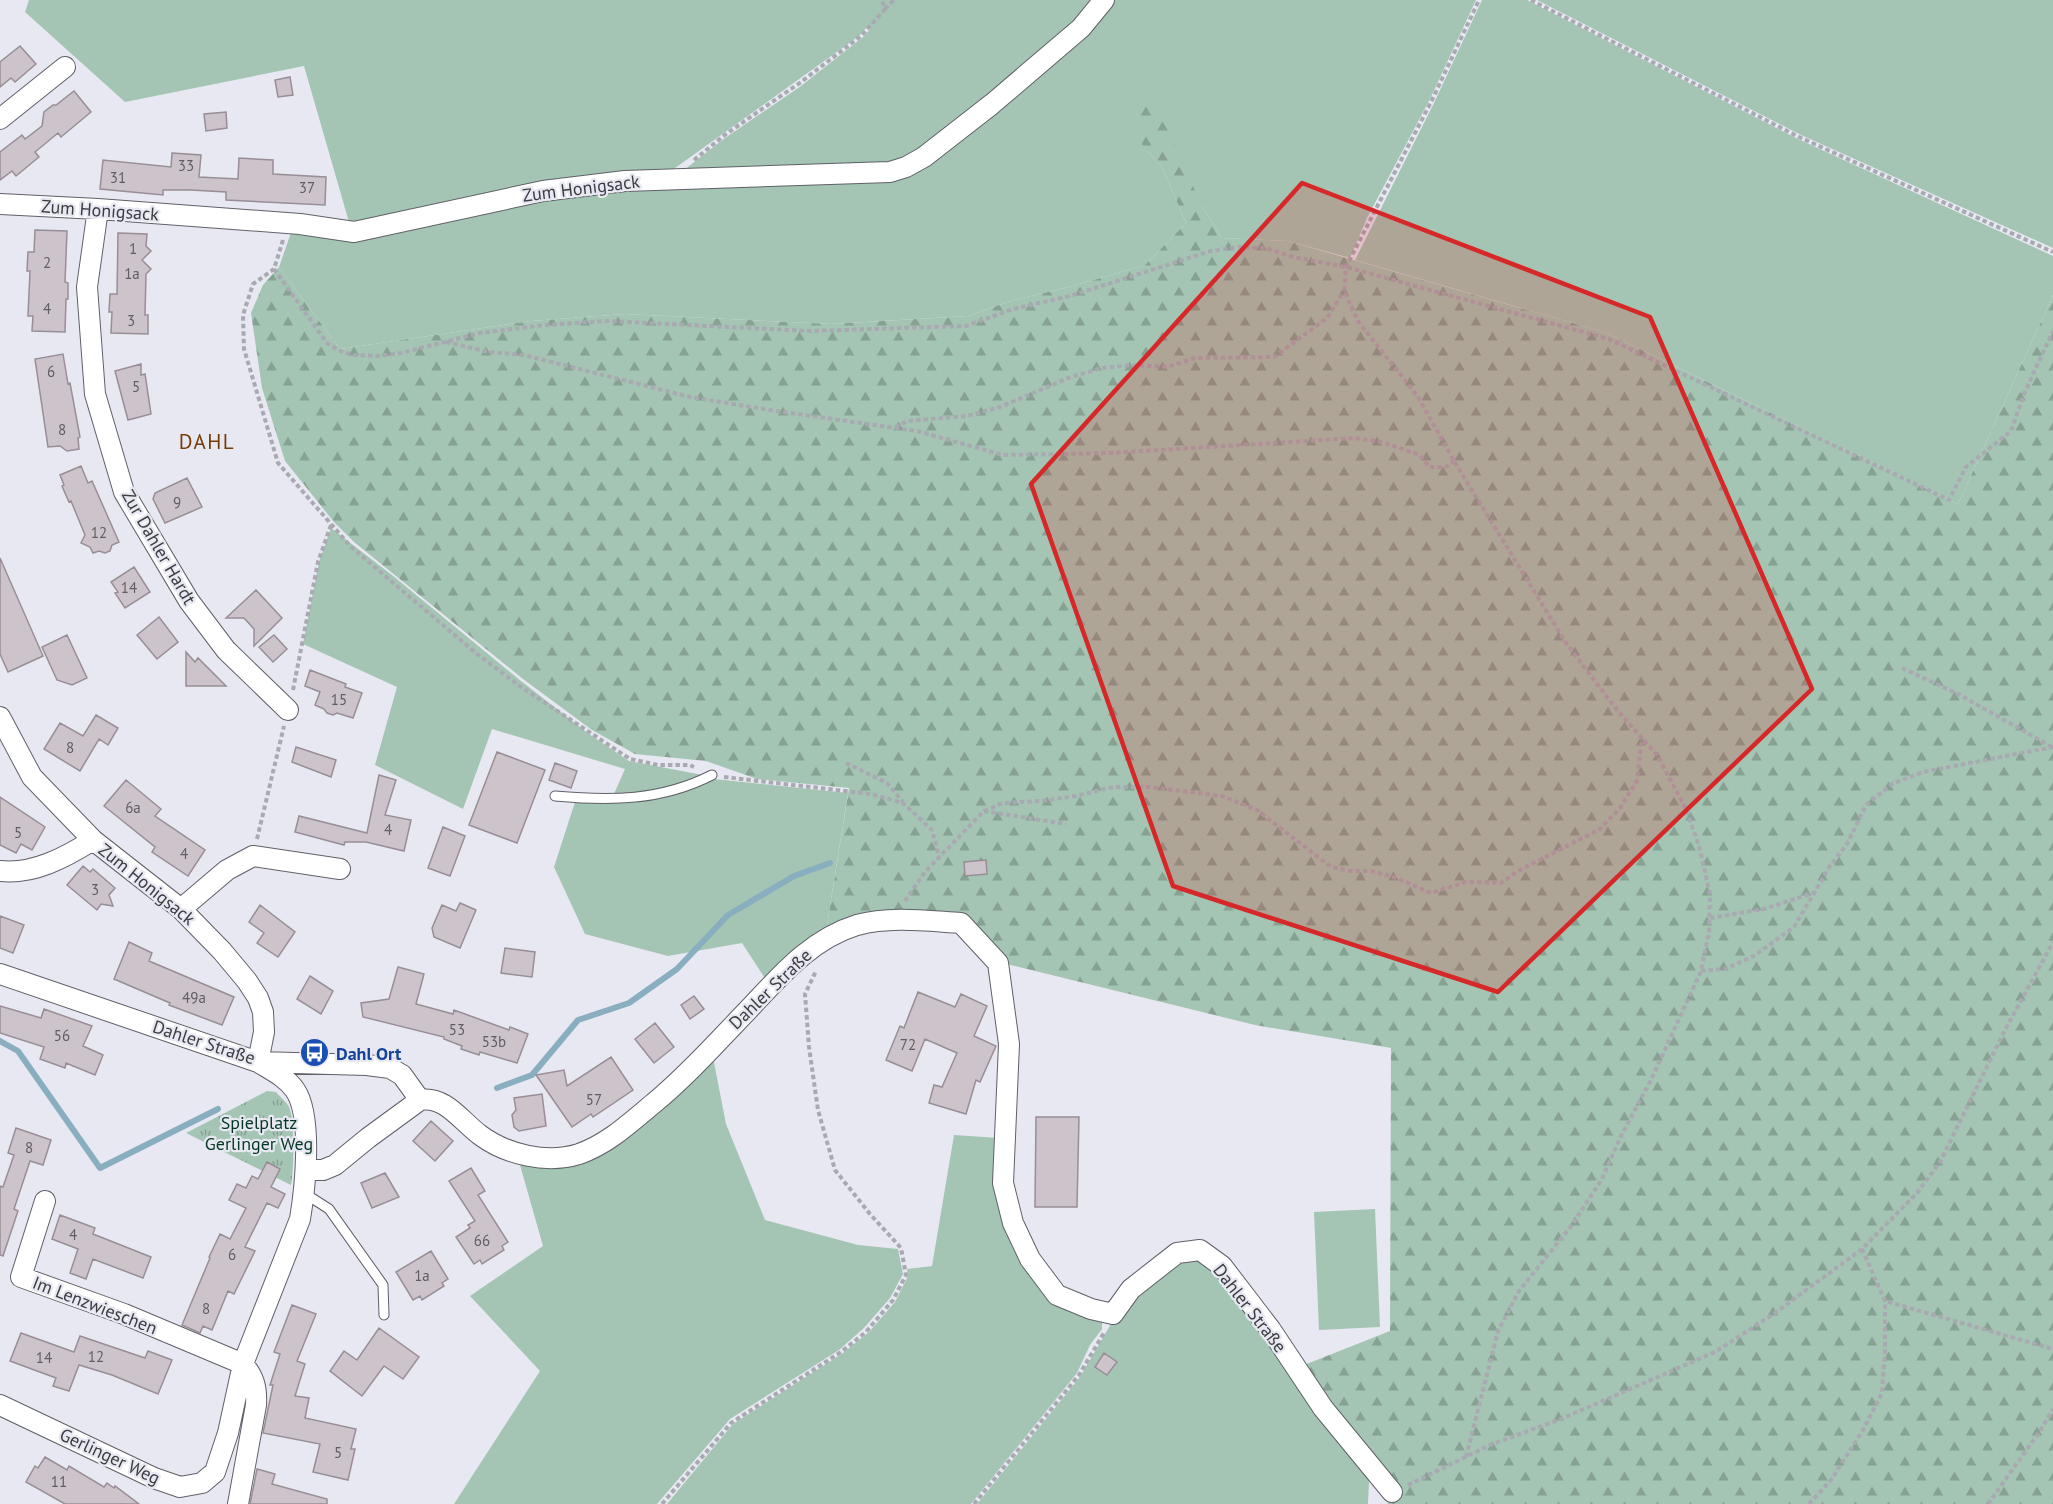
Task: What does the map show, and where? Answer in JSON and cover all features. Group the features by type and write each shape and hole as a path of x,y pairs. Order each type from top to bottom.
{"street":[{"name":"Zum Honigsack","path":"0,204 289,224 354,232 543,190 625,181 890,172 906,167 924,157 966,124 1081,28 1104,0"},
{"path":"0,119 65,67"},
{"name":"Zur Dahler Hardt","path":"98,209 87,287 95,394 124,492 189,601 226,650 288,710"},
{"name":"Zum Honigsack","path":"1,720 32,777 93,840 181,909 236,966 258,998 263,1011 264,1032 258,1062"},
{"path":"0,871 8,872 38,867 64,858 93,840"},
{"path":"181,909 227,870 253,856 340,868"},
{"name":"Dahler Straße","path":"0,974 258,1062 390,1068 402,1075 420,1100 441,1102 480,1135 503,1148 542,1158 558,1158 580,1154 623,1129 678,1083 803,953 834,933 893,919 961,923 998,963 1008,1044 1003,1183 1013,1222 1030,1259 1057,1295 1091,1309 1113,1314 1131,1289 1177,1252 1200,1250 1222,1266 1271,1330 1323,1408 1392,1492"},
{"name":"Gerlinger Weg","path":"0,1405 154,1478 180,1487 202,1483 215,1472 228,1432 243,1364 300,1219 304,1193 306,1170 304,1126 299,1097 283,1078 258,1062"},
{"path":"306,1170 323,1170 335,1165 420,1100"},
{"name":"Im Lenzwieschen","path":"45,1201 21,1277 124,1314 243,1364"},
{"path":"238,1504 257,1390 253,1376 243,1364"}],"lane":[{"path":"555,796 593,799 630,798 689,787 712,775"},
{"path":"304,1193 329,1209 383,1285 384,1315"}],"path":[{"path":"882,0 885,9"},
{"path":"667,179 861,36 894,0"},
{"path":"894,428 907,421 967,416 989,410 1071,377 1102,368 1132,365 1167,367 1195,358 1274,357 1327,318 1344,291 1346,267 1433,98 1479,0"},
{"path":"1531,0 1799,137 2053,252"},
{"path":"289,224 274,269 253,284 243,315 244,349 278,463 344,540 477,654 521,687 630,759 658,765 690,765 712,775 871,794 903,803 932,830 939,857"},
{"path":"274,269 327,343 352,355 378,356 480,333 545,325 606,321 810,331 966,326 1013,309 1070,296 1210,251 1239,247 1266,248 1293,257 1346,267 1609,339 1949,500 1966,467 2011,431 2024,394 2053,331"},
{"path":"1344,291 1358,321 1418,397 1454,461 1566,643 1617,710 1658,755 1686,809 1699,846 1710,894 1709,932 1701,971 1602,1179 1572,1225 1519,1290 1498,1331 1466,1457"},
{"path":"444,342 489,352 524,355 690,397 917,431 1003,456 1111,453 1355,438 1382,442 1420,455 1429,467 1446,467 1454,461"},
{"path":"1902,668 1958,694 2053,747"},
{"path":"893,919 925,872 984,811 1004,803 1076,796 1113,787 1150,787 1222,796 1257,810 1279,824 1331,867 1352,871 1371,871 1397,878 1431,893 1466,882 1501,883 1518,871 1600,829 1620,808 1637,781 1641,745 1645,739"},
{"path":"1701,971 1725,969 1754,956 1794,927 1813,893 1847,844 1866,805 1892,784 1923,772 2053,747"},
{"path":"846,763 887,783 910,809"},
{"path":"984,811 1066,824"},
{"path":"1710,918 1764,909 1813,893"},
{"path":"1392,1492 1490,1445 1561,1419 1715,1352 1776,1313 1862,1249 1917,1193 1940,1162 2005,1030 2053,942"},
{"path":"662,1504 731,1423 841,1352 866,1332 893,1300 906,1275 901,1248 834,1170 818,1110 809,1047 805,994 818,967"},
{"path":"1809,1504 1831,1480 1863,1430 1882,1393 1886,1352 1885,1301 1862,1249"},
{"path":"1885,1301 2053,1349"},
{"path":"974,1504 1079,1375 1113,1314"},
{"path":"1988,1504 2053,1409"}],"highlighted area":[{"path":"1302,183 1650,317 1812,689 1498,992 1173,886 1031,484"}],"green space":[{"path":"29,0 1099,0 1080,21 905,163 675,177 725,138 801,86 863,37 870,29 868,26 859,36 664,176 351,229 304,66 125,102 25,12"},
{"path":"1109,0 1476,0 1430,99 1367,218 1350,258 1288,241 1222,238 1202,206 1142,145 1162,167 1186,223 1145,265 1010,301 968,316 831,324 625,314 531,321 340,349 279,267 293,227 356,235 545,193 891,175"},
{"path":"1482,0 1527,0 1798,139 2053,256 2053,295 1958,504 1607,333 1355,260 1434,103"},
{"path":"1537,0 2053,0 2053,248 1801,135"},
{"path":"1151,92 1202,206 1222,238 1288,241 1607,333 1958,504 2053,295 2053,1504 1387,1504 1397,1493 1299,1367 1390,1331 1391,1048 1255,1025 1007,964 963,918 826,931 849,788 757,779 706,761 635,754 592,730 523,679 354,542 334,522 285,461 262,388 251,313 263,285 279,267 340,349 531,321 625,314 831,324 968,316 1010,301 1145,265 1186,223 1162,167 1142,145 1130,106"},
{"path":"331,528 521,681 589,734 629,761 703,775 667,790 613,796 625,769 492,729 463,809 375,765 397,687 303,644 319,562"},
{"path":"714,779 848,793 826,931 768,983 742,943 668,956 585,934 554,867 575,802 610,802 665,795 699,786"},
{"path":"712,1052 726,1124 765,1220 858,1245 898,1249 903,1274 890,1298 864,1328 839,1350 730,1419 657,1504 454,1504 540,1371 470,1296 543,1246 520,1165 559,1165"},
{"name":"Spielplatz Gerlinger Weg","path":"267,1091 276,1092 288,1105 291,1114 293,1168 291,1185 186,1133"},
{"path":"954,1135 999,1138 1029,1263 1102,1321 1102,1329 1090,1345 1077,1373 971,1504 667,1504 733,1424 843,1353 869,1332 895,1302 908,1276 907,1269 932,1266"},
{"path":"1375,1209 1380,1327 1319,1330 1314,1212"},
{"path":"1199,1254 1219,1267 1361,1464 1369,1482 1368,1504 977,1504 1080,1377 1115,1317 1178,1256"}],"building":[{"path":"20,46 36,64 15,82 11,78 0,87 0,62"},
{"path":"290,77 293,95 278,97 275,80"},
{"path":"74,91 91,112 61,137 58,133 35,152 39,157 16,176 12,171 0,180 0,152 22,135 25,139 42,126 44,112"},
{"path":"226,112 227,128 206,131 204,114"},
{"path":"172,153 201,155 199,177 238,179 239,158 273,160 273,174 326,177 325,205 226,200 226,192 163,190 163,195 100,189 103,160 171,167"},
{"path":"35,230 67,231 65,282 68,283 68,299 66,299 65,332 32,331 33,316 28,316 30,271 27,271 28,252 34,252"},
{"path":"118,233 147,234 146,246 151,251 142,260 151,269 146,274 145,315 148,315 148,334 111,333 110,294 117,294"},
{"path":"63,354 80,437 78,438 79,449 67,451 60,446 48,447 35,359"},
{"path":"141,364 141,375 145,374 151,414 128,420 115,371"},
{"path":"81,466 88,483 92,481 119,542 112,545 110,551 105,553 99,551 93,553 90,547 81,543 85,535 62,486 64,485 60,475"},
{"path":"187,478 202,507 165,523 153,499 155,493"},
{"path":"0,558 43,656 8,672 0,654"},
{"path":"134,567 150,592 125,608 111,582"},
{"path":"256,590 282,618 254,646 254,629 244,618 226,618"},
{"path":"159,617 178,642 157,659 137,635"},
{"path":"67,635 87,678 72,685 57,680 42,647"},
{"path":"274,635 287,649 273,662 259,647"},
{"path":"186,652 195,662 198,658 226,686 186,686"},
{"path":"310,670 362,693 353,718 337,713 333,715 327,713 315,705 320,692 305,686"},
{"path":"96,715 118,728 108,745 99,739 80,771 44,749 60,723 83,736"},
{"path":"296,747 336,760 331,777 292,762"},
{"path":"497,752 545,770 517,843 469,825"},
{"path":"555,763 577,771 571,788 549,780"},
{"path":"379,775 396,780 385,815 411,820 404,851 366,842 345,842 344,845 295,832 299,816 367,833"},
{"path":"126,780 161,809 155,816 205,850 188,876 152,852 155,847 104,806"},
{"path":"0,797 45,827 32,850 21,844 16,853 0,845"},
{"path":"443,827 465,836 450,876 428,868"},
{"path":"986,860 987,874 965,876 964,862"},
{"path":"83,866 90,872 93,869 115,888 109,895 113,906 101,904 97,910 67,885"},
{"path":"460,903 476,910 460,948 434,937 432,928 442,905 456,911"},
{"path":"260,905 295,932 278,957 257,943 264,933 249,922"},
{"path":"0,916 24,925 13,953 0,948"},
{"path":"129,942 152,953 149,961 234,997 222,1025 169,1005 170,1003 114,979"},
{"path":"505,948 535,952 532,977 501,973"},
{"path":"398,967 424,974 416,1004 453,1014 454,1010 509,1030 510,1027 528,1034 517,1063 461,1049 462,1046 444,1037 363,1017 361,1003 389,999"},
{"path":"310,976 333,991 321,1014 297,999"},
{"path":"918,992 955,1007 961,994 987,1006 974,1036 996,1046 980,1082 976,1080 966,1114 929,1103 934,1085 942,1087 957,1053 925,1039 912,1071 886,1060 900,1026 904,1028"},
{"path":"694,996 704,1009 690,1019 681,1005"},
{"path":"0,1006 41,1018 44,1009 92,1026 83,1046 103,1055 95,1075 66,1063 65,1068 40,1059 44,1047 0,1033"},
{"path":"655,1023 674,1047 654,1063 635,1039"},
{"path":"611,1057 633,1090 593,1117 591,1114 572,1127 536,1075 564,1070 567,1086"},
{"path":"542,1094 546,1126 519,1131 514,1127 512,1115 516,1110 514,1098"},
{"path":"1036,1117 1079,1117 1077,1207 1035,1207"},
{"path":"431,1121 453,1141 435,1161 413,1141"},
{"path":"16,1128 51,1140 43,1165 30,1161 14,1209 18,1211 3,1256 0,1255 0,1186 3,1187 14,1155 8,1153"},
{"path":"267,1162 280,1169 271,1187 285,1194 278,1208 267,1203 245,1247 255,1251 234,1294 228,1291 212,1330 203,1326 200,1333 182,1325 220,1234 230,1239 246,1208 229,1200 237,1184 246,1188 252,1176 258,1179"},
{"path":"471,1168 485,1191 478,1195 508,1242 502,1246 504,1250 482,1264 480,1260 474,1264 456,1237 470,1228 468,1225 475,1221 449,1181"},
{"path":"385,1173 399,1197 372,1208 361,1183"},
{"path":"60,1215 95,1228 93,1234 151,1257 143,1278 93,1259 86,1279 70,1273 78,1249 52,1239"},
{"path":"431,1251 448,1279 442,1283 444,1286 422,1300 420,1296 413,1300 396,1272"},
{"path":"292,1305 316,1314 297,1361 305,1364 295,1396 309,1398 305,1418 356,1429 351,1449 355,1449 348,1480 313,1472 320,1444 263,1433 273,1385 270,1385 280,1354 274,1352"},
{"path":"379,1328 419,1357 403,1379 384,1366 362,1396 330,1371 344,1351 357,1360"},
{"path":"21,1333 74,1352 80,1336 145,1358 148,1351 172,1360 158,1394 112,1375 79,1365 69,1391 53,1386 56,1378 10,1361"},
{"path":"1104,1353 1117,1362 1107,1375 1095,1367"},
{"path":"45,1457 67,1470 69,1466 104,1487 107,1483 114,1488 115,1486 139,1504 65,1504 26,1482 35,1466 38,1468"},
{"path":"257,1469 275,1474 272,1484 327,1499 327,1504 250,1504"}],"waterway":[{"path":"497,1088 532,1075 578,1020 629,1003 677,969 728,915 794,876 830,863"},
{"path":"0,1041 18,1051 100,1168 218,1109"}],"place":[{"name":"Dahl Ort","path":"315,1053"}],"district":[{"name":"DAHL","path":"207,441"}]}
